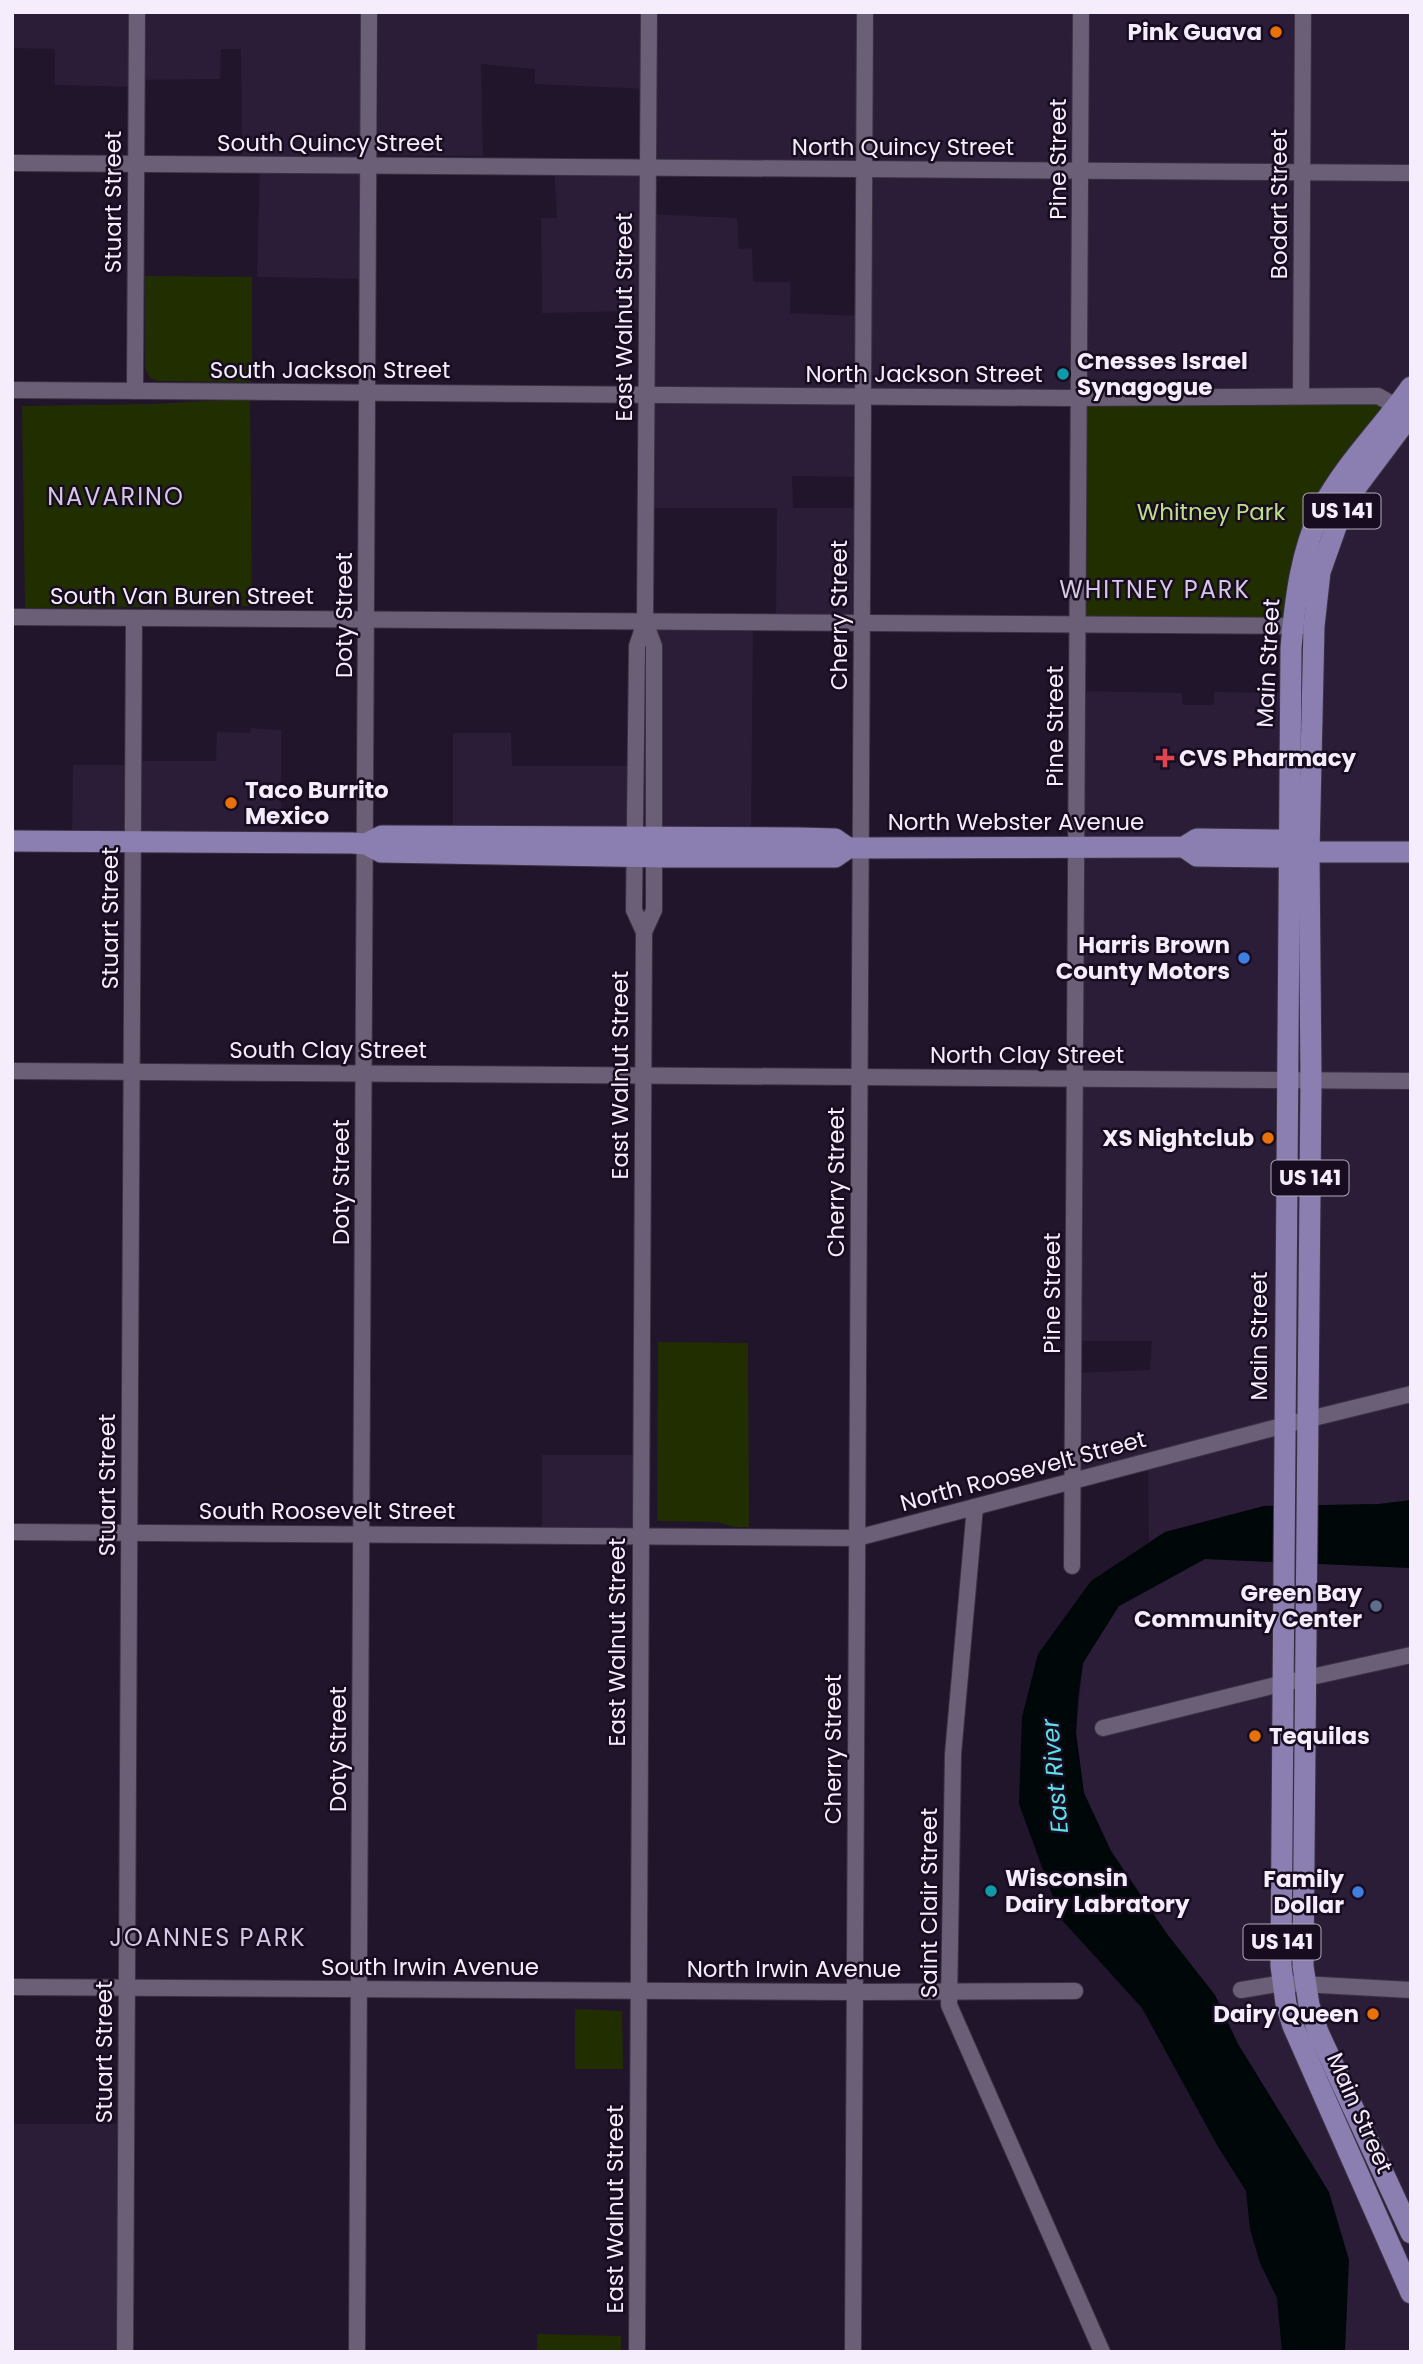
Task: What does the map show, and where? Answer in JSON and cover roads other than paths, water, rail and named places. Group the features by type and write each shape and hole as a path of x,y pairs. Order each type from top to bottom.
{"main road":[{"name":"Main Street","path":"1296,1504 1285,1425 1288,1080 1299,852 1303,565 1311,533 1324,505 1338,483 1406,416 1411,387"},
{"name":"North Webster Avenue","path":"12,841 366,844 382,836 835,857 855,848 1184,848 1197,839 1278,840 1299,852 1411,852"},
{"name":"Main Street","path":"1299,852 1311,1081 1307,1419 1296,1504 1294,1681 1281,1966 1293,2026 1411,2293"},
{"name":"Main Street","path":"1294,1681 1303,1966 1309,2005 1318,2032 1411,2233"}],"street":[{"name":"Stuart Street","path":"135,391 137,12"},
{"name":"Doty Street","path":"357,2352 369,12"},
{"name":"East Walnut Street","path":"637,2352 644,932 654,910 645,847 654,646 645,622 649,12"},
{"name":"Cherry Street","path":"853,2352 859,1077 855,848 862,624 865,12"},
{"name":"Pine Street","path":"1072,1566 1081,12"},
{"name":"Bodart Street","path":"1301,396 1303,12"},
{"name":"South Quincy Street","path":"12,163 648,168"},
{"name":"North Quincy Street","path":"648,168 1411,173"},
{"name":"South Jackson Street","path":"12,390 646,395"},
{"name":"North Jackson Street","path":"646,395 1079,398 1378,396 1406,416"},
{"name":"South Van Buren Street","path":"12,617 1303,626"},
{"name":"Stuart Street","path":"125,2352 134,618"},
{"name":"South Clay Street","path":"12,1071 643,1075"},
{"name":"North Clay Street","path":"643,1075 1411,1081"},
{"name":"North Roosevelt Street","path":"640,1536 857,1538 1411,1394"},
{"name":"Saint Clair Street","path":"975,1507 953,1754 950,2008 1102,2352"},
{"name":"South Roosevelt Street","path":"12,1532 640,1536"},
{"path":"1104,1728 1411,1655"},
{"path":"1241,1990 1283,1983 1411,1990"},
{"name":"South Irwin Avenue","path":"12,1987 638,1991"},
{"name":"North Irwin Avenue","path":"638,1991 1075,1991"}],"water":[{"name":"East River","path":"1411,1500 1411,1568 1205,1559 1119,1606 1083,1663 1076,1733 1084,1793 1111,1851 1167,1934 1215,1995 1238,2044 1329,2192 1349,2260 1345,2352 1282,2352 1277,2298 1260,2263 1250,2229 1246,2191 1217,2145 1142,2008 1061,1919 1019,1804 1022,1717 1038,1654 1091,1581 1165,1532 1264,1506 1379,1504"}],"place":[{"name":"Pink Guava","path":"1276,32"},
{"name":"Cnesses Israel Synagogue","path":"1063,374"},
{"name":"CVS Pharmacy","path":"1165,758"},
{"name":"Taco Burrito Mexico","path":"231,803"},
{"name":"Harris Brown County Motors","path":"1244,958"},
{"name":"XS Nightclub","path":"1268,1138"},
{"name":"Green Bay Community Center","path":"1376,1606"},
{"name":"Tequilas","path":"1255,1736"},
{"name":"Wisconsin Dairy Labratory","path":"991,1891"},
{"name":"Family Dollar","path":"1358,1892"},
{"name":"Dairy Queen","path":"1373,2014"}],"district":[{"name":"NAVARINO","path":"116,497"},
{"name":"WHITNEY PARK","path":"1155,590"},
{"name":"JOANNES PARK","path":"208,1938"}],"park label":[{"name":"Whitney Park","path":"1211,512"}]}
